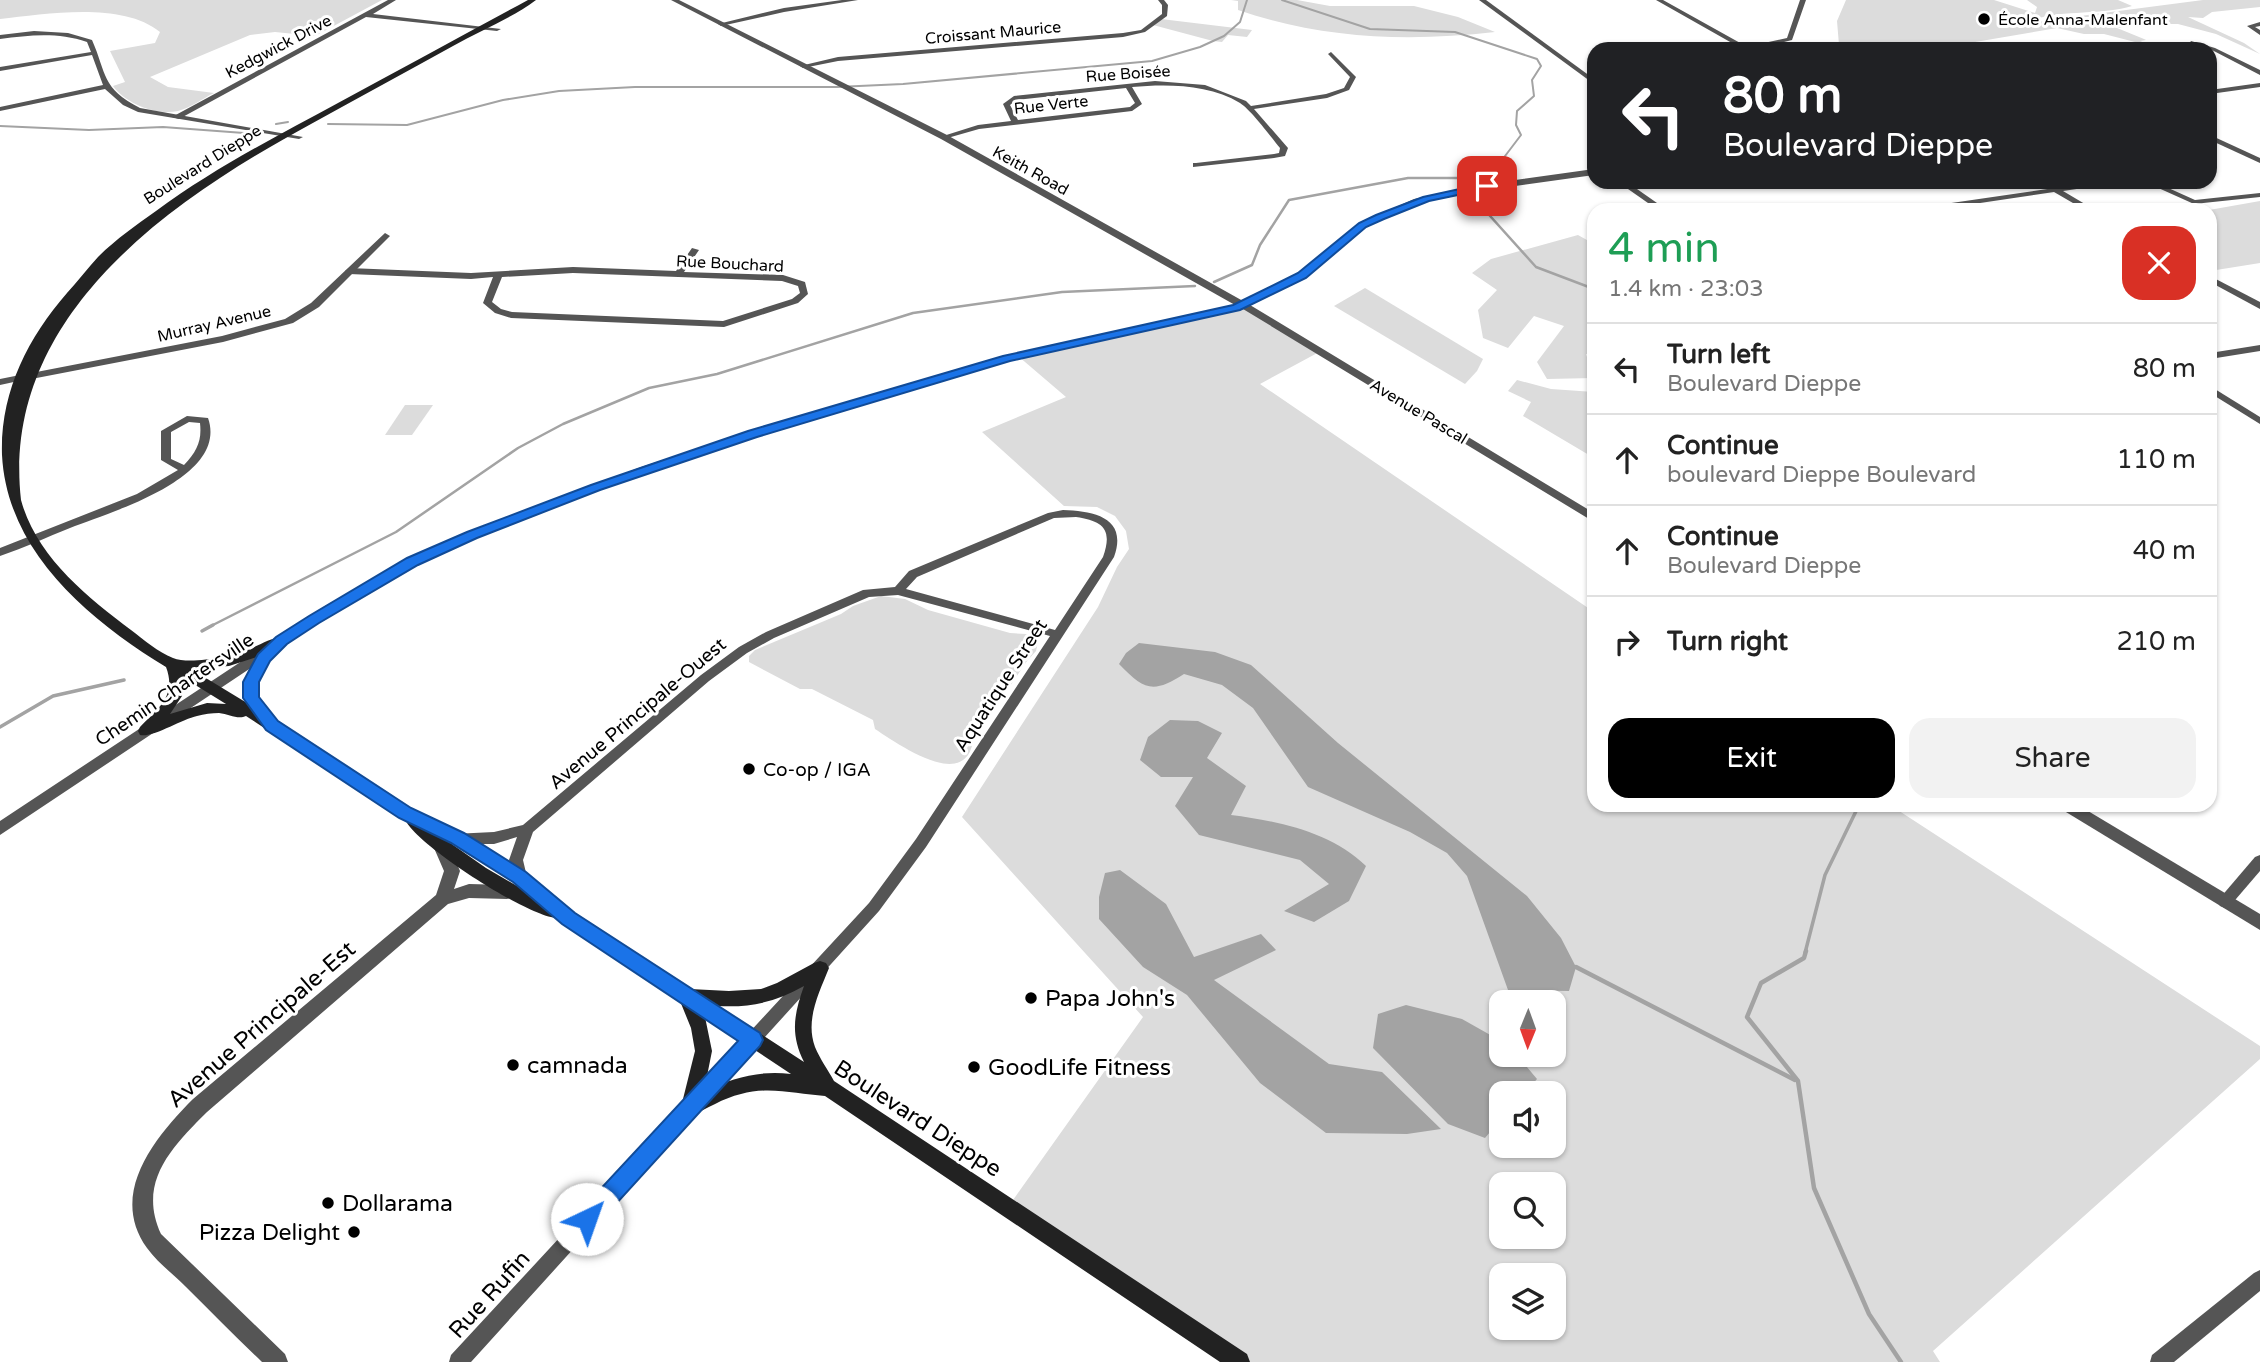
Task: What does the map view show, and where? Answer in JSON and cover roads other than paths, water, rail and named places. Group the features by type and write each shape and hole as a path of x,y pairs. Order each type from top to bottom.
{"main road":[{"name":"Boulevard Dieppe","path":"533,0 495,25 469,29 185,194 103,258 50,319 31,350 9,414 9,475 18,510 33,539 68,586 116,626 405,813 457,838 520,877 568,918 1239,1362"},
{"path":"469,29 495,25"},
{"path":"145,731 165,709 176,691 178,682 172,664 222,664 244,658 281,640"},
{"path":"272,725 251,698 251,682 264,658 281,640"},
{"path":"145,731 189,711 218,708 230,708 272,725"},
{"name":"Boulevard Dieppe","path":"405,813 442,848 507,892 568,918"},
{"path":"690,1107 702,1065 705,1041 687,996 757,998 778,991 820,968"},
{"path":"820,968 806,1004 801,1032 805,1049 829,1089"},
{"path":"690,1107 730,1087 750,1081 775,1081 829,1089"}],"street":[{"name":"Kedgwick Drive","path":"176,117 393,0"},
{"name":"Keith Road","path":"674,0 944,137 1243,305"},
{"path":"720,24 809,5 855,0"},
{"name":"Croissant Maurice","path":"803,66 838,59 1124,35 1143,31 1165,15 1165,5 1161,0"},
{"path":"1482,0 1587,77"},
{"path":"1659,0 1730,42"},
{"path":"1775,42 1790,39 1803,0 1795,0"},
{"path":"366,15 469,29"},
{"path":"2260,24 2250,26 2260,33"},
{"path":"0,37 52,32 76,35 90,41 105,87 121,102 138,110 299,137"},
{"path":"2217,50 2260,73"},
{"path":"0,69 94,53"},
{"path":"1250,108 1327,96 1347,89 1353,77 1331,54"},
{"name":"Rue Boisée","path":"1015,122 1006,104 1011,99 1164,83 1198,86 1230,94 1250,108 1283,146 1284,152 1274,156 1196,165"},
{"path":"2217,91 2260,85"},
{"name":"Rue Verte","path":"944,137 971,128 1135,108 1139,104 1128,86"},
{"path":"0,108 105,87"},
{"path":"2217,140 2260,161"},
{"name":"Chemin Chartersville","path":"0,829 281,640 412,562 472,535 645,469 1007,358 1226,311 1243,305 1302,276 1363,225 1397,208 1472,189 1587,173"},
{"path":"1632,189 1653,203"},
{"path":"1977,203 2069,189"},
{"path":"2165,189 2194,202 2260,195"},
{"path":"2057,191 2078,203"},
{"name":"Murray Avenue","path":"20,378 266,329 302,314 385,236"},
{"path":"679,274 695,250"},
{"name":"Rue Bouchard","path":"349,271 499,274 573,270 783,278 802,284 804,294 795,300 724,324 511,315 498,311 487,303 499,274"},
{"path":"2217,282 2260,306"},
{"name":"Avenue Pascal","path":"1243,305 1587,514"},
{"path":"2217,355 2260,348"},
{"path":"0,382 20,378"},
{"path":"2217,393 2260,421"},
{"path":"0,552 142,496 167,483 185,468 203,446 207,436 205,419 187,419 166,431 166,460 185,468"},
{"name":"Aquatique Street","path":"753,1040 867,916 901,872 1114,544 1111,528 1092,516 1068,513 1041,519 914,574 898,591"},
{"name":"Avenue Principale-Ouest","path":"527,829 705,678 743,650 770,635 867,593 898,591 1056,634"},
{"path":"2077,812 2260,923"},
{"path":"457,838 494,838 527,829"},
{"path":"520,877 516,870 516,860 527,829"},
{"path":"442,848 452,871 443,899"},
{"path":"2225,902 2260,861"},
{"path":"443,899 470,891 507,892"},
{"name":"Avenue Principale-Est","path":"276,1362 155,1241 144,1225 142,1191 149,1171 155,1158 188,1115 443,899"},
{"name":"Rue Rufin","path":"458,1362 753,1040"},
{"path":"2159,1362 2260,1279"}],"waterway":[{"path":"328,124 407,125 503,100 559,91 635,87 837,87 903,84 1152,61 1200,47 1224,36 1240,22 1247,0"},
{"path":"1282,0 1370,29 1455,32 1537,59 1541,66 1532,80 1534,96 1517,111 1516,125 1521,135 1499,164"},
{"path":"276,124 288,122"},
{"path":"0,126 89,130 163,127 244,133"},
{"path":"1214,282 1252,265 1260,245 1289,200 1408,178 1481,178 1487,176 1499,164"},
{"path":"1473,197 1536,267 1587,286"},
{"path":"209,627 396,532 518,448 563,424 649,388 717,374 913,313 1062,292 1195,286"},
{"path":"202,631 213,625"},
{"path":"0,727 53,696 124,680"},
{"path":"1805,953 1825,875 1856,812"},
{"path":"1806,951 1804,958 1761,983 1747,1017 1798,1081 1814,1188 1869,1314 1901,1362"},
{"path":"1576,967 1795,1080"}],"place":[{"name":"École Anna-Malenfant","path":"1984,19"},
{"name":"Co-op / IGA","path":"749,769"},
{"name":"Papa John's","path":"1031,998"},
{"name":"camnada","path":"513,1065"},
{"name":"GoodLife Fitness","path":"974,1067"},
{"name":"Dollarama","path":"328,1203"},
{"name":"Pizza Delight","path":"354,1232"}]}
